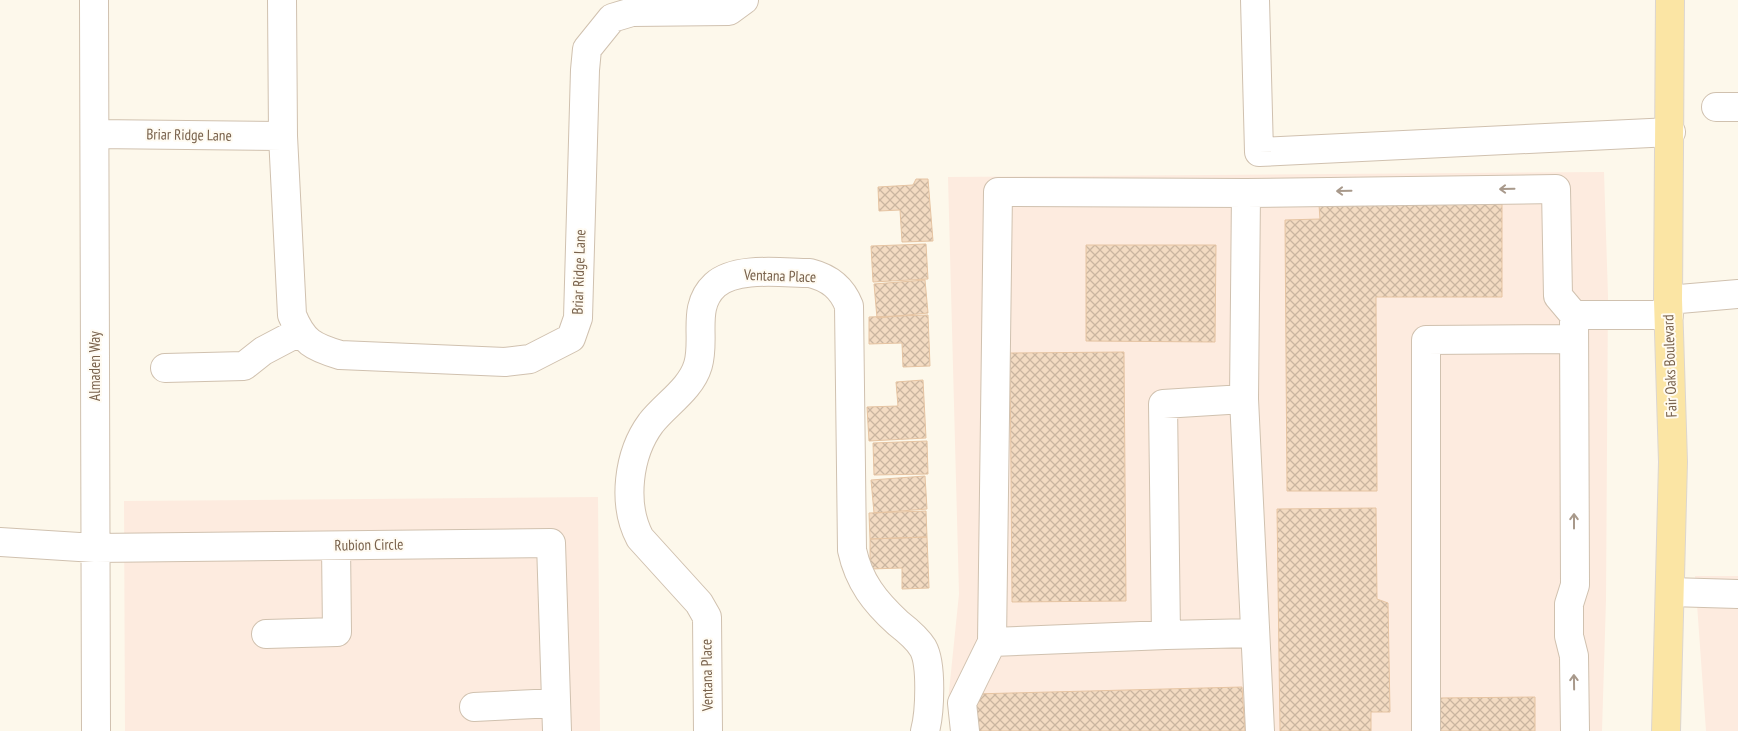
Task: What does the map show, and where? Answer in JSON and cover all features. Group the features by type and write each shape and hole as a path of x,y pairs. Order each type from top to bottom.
{"main road":[{"name":"Fair Oaks Boulevard","path":"1666,731 1673,462 1668,308 1671,132 1670,0"}],"street":[{"name":"Almaden Way","path":"94,0 96,731"},
{"path":"165,368 244,366 263,351 299,332 292,315 283,136 282,0"},
{"name":"Briar Ridge Lane","path":"299,332 316,348 340,355 505,362 530,359 571,338 578,318 585,70 588,49 612,18 632,12 728,11 744,0"},
{"path":"1255,0 1259,152 1671,132"},
{"name":"Briar Ridge Lane","path":"95,134 283,136"},
{"path":"965,731 962,703 992,642 998,192 1246,193 1556,188 1558,296 1574,327 1575,585 1569,604 1569,636 1574,656 1575,731"},
{"path":"1246,193 1244,399 1260,731"},
{"name":"Ventana Place","path":"708,731 707,617 699,603 640,538 634,527 630,503 632,466 639,444 652,423 692,380 699,363 703,302 713,287 723,279 743,274 810,274 821,276 838,286 850,306 852,550 855,566 866,590 880,607 916,638 928,660 928,721 925,731"},
{"path":"1426,731 1426,340 1574,327 1738,294"},
{"path":"1166,635 1163,404 1244,399"},
{"name":"Rubion Circle","path":"0,542 95,548 551,543 556,731"},
{"path":"266,634 337,632 336,546"},
{"path":"1670,592 1738,594"},
{"path":"992,642 1254,633"},
{"path":"474,707 556,703"}],"shaded area":[{"path":"1604,172 1608,296 1606,600 1602,731 951,731 948,701 959,594 948,177"},
{"path":"598,497 600,731 125,731 124,501"},
{"path":"1695,576 1738,576 1738,731 1706,731"}],"building":[{"path":"916,179 928,179 933,241 902,242 900,210 879,211 878,187 913,185"},
{"path":"1502,204 1502,297 1376,297 1377,491 1287,491 1285,220 1320,219 1319,205"},
{"path":"926,244 928,279 873,282 871,246"},
{"path":"1086,245 1216,245 1215,342 1086,341"},
{"path":"925,280 928,313 877,318 874,284"},
{"path":"928,315 930,366 903,367 902,343 869,344 869,317"},
{"path":"1124,352 1126,601 1012,602 1010,353"},
{"path":"923,380 926,438 869,441 867,407 898,406 896,382"},
{"path":"927,441 928,474 874,475 873,443"},
{"path":"925,476 927,509 874,513 871,480"},
{"path":"1376,508 1377,599 1388,603 1390,712 1371,712 1371,731 1280,731 1277,509"},
{"path":"926,511 927,537 870,539 869,513"},
{"path":"927,537 929,588 902,589 902,568 870,569 870,539"},
{"path":"1242,687 1245,731 973,731 973,694"},
{"path":"1535,697 1535,731 1439,731 1439,698"}]}
